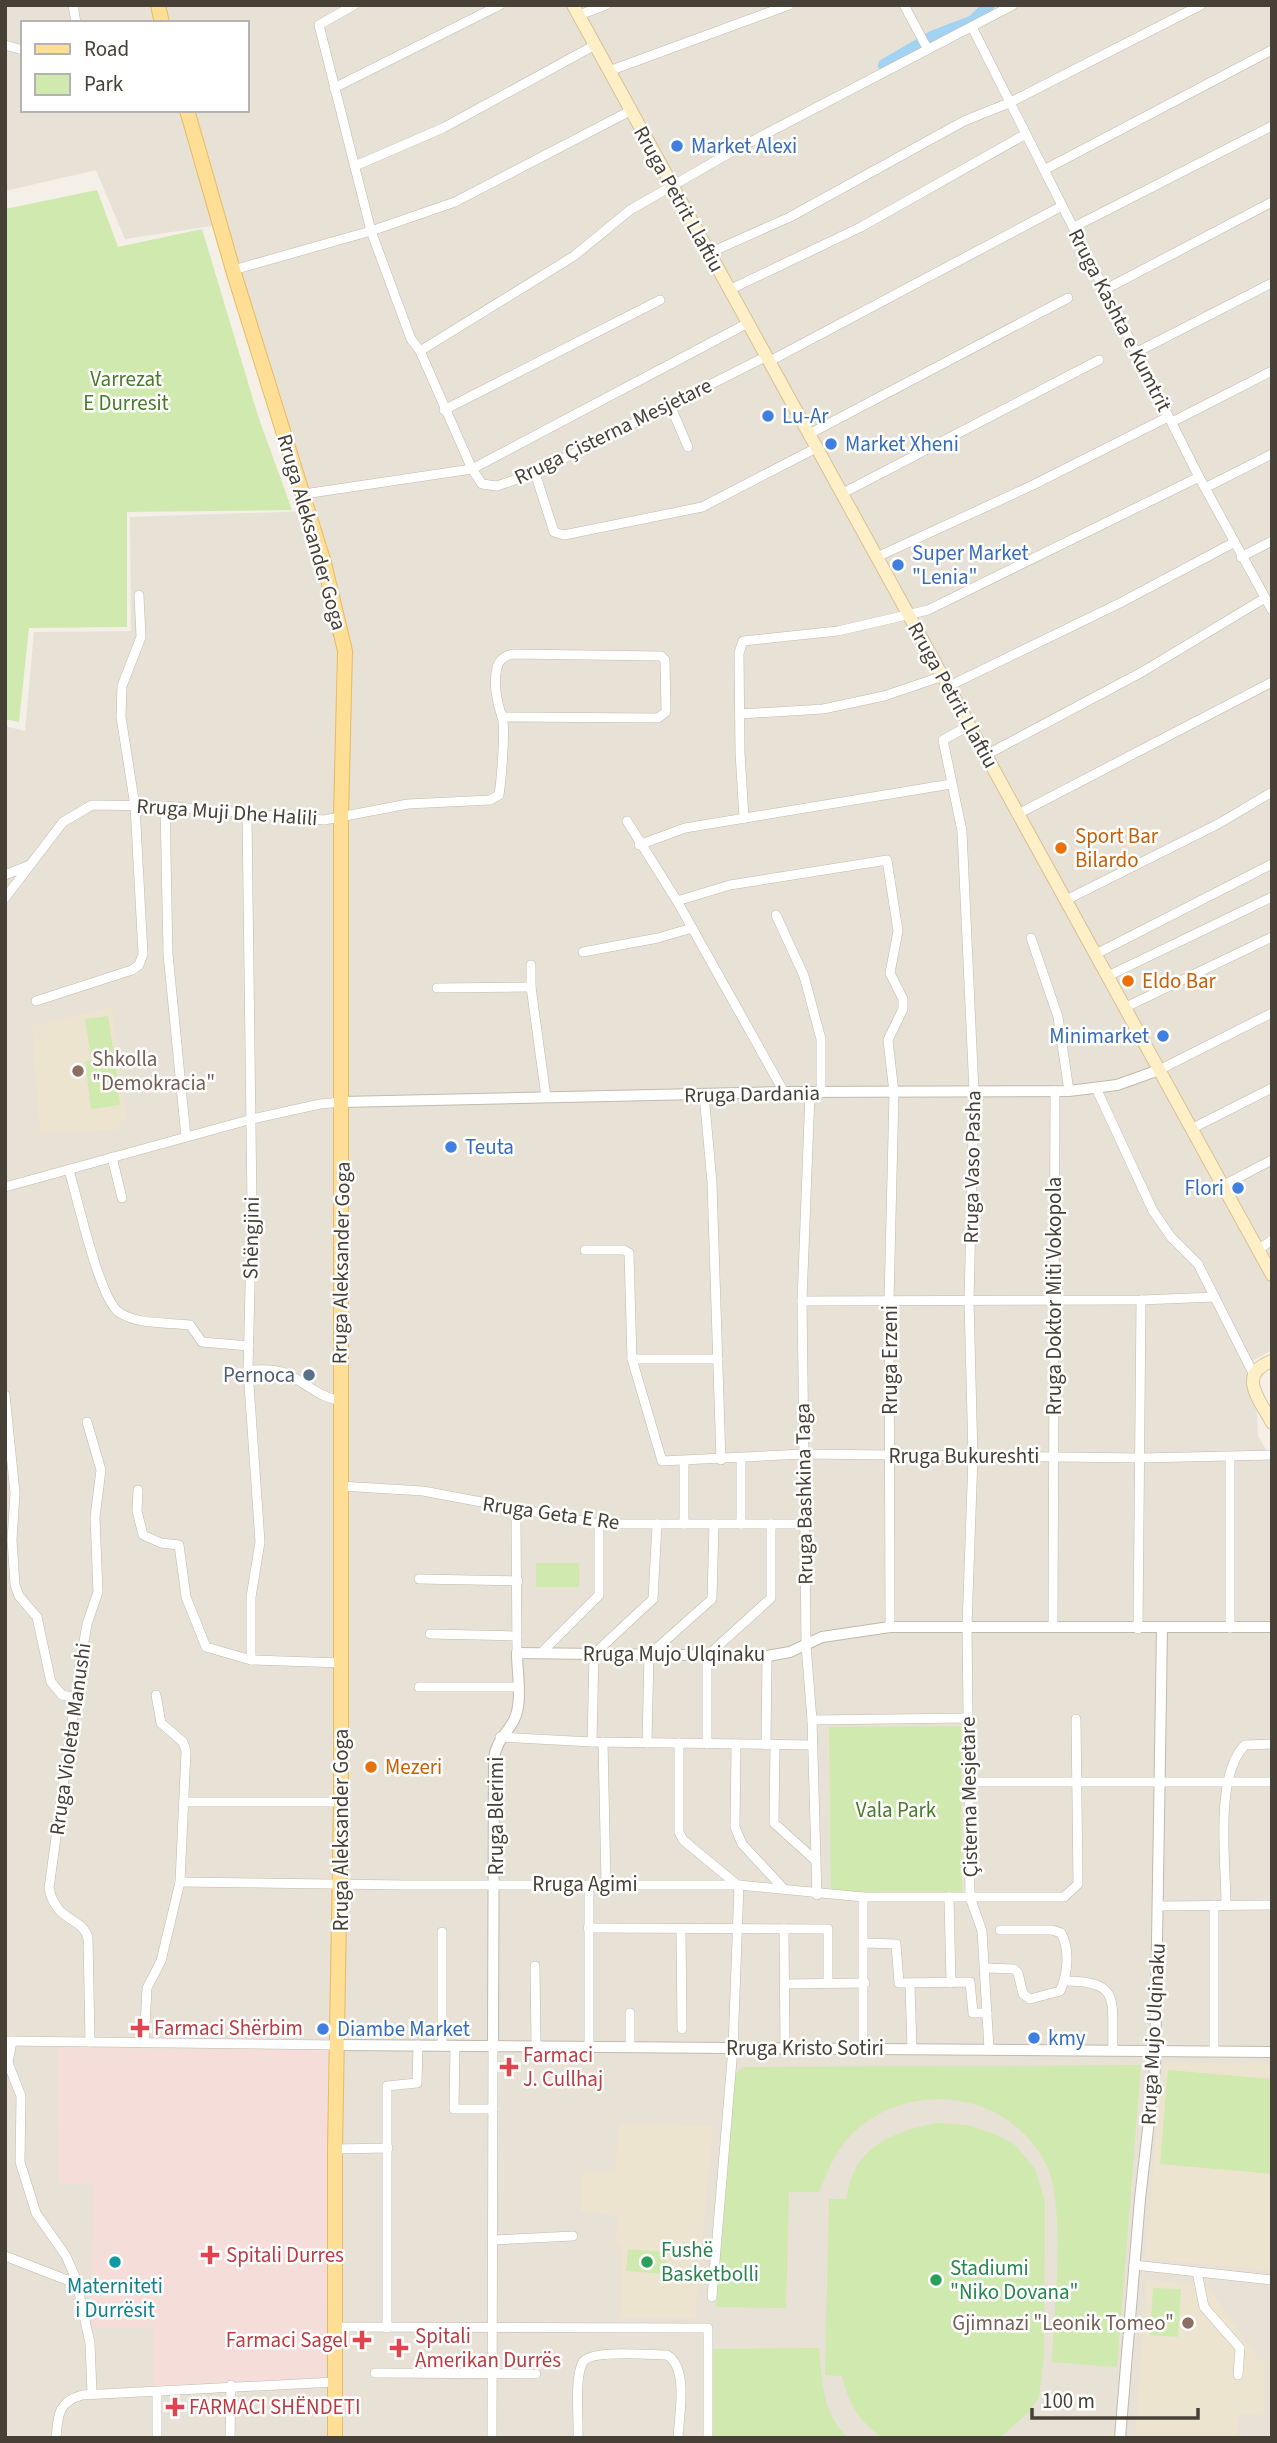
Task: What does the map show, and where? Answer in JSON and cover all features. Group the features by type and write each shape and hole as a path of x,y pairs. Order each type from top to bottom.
{"main road":[{"name":"Rruga Petrit Llaftiu","path":"576,10 1272,1275"},
{"name":"Rruga Aleksander Goga","path":"188,112 233,270 304,494 345,651 341,816 342,1662 335,2149 335,2438"},
{"path":"1272,1361 1260,1365 1253,1373 1252,1384 1272,1423"}],"street":[{"path":"354,5 318,24 334,88 371,231 411,339 420,351 472,469"},
{"path":"334,88 500,5"},
{"path":"576,10 606,5"},
{"path":"609,71 789,5"},
{"path":"904,5 926,46"},
{"path":"420,351 574,256 631,209 926,46 973,29 1013,5"},
{"path":"709,253 790,217 964,121 1009,103 1201,5"},
{"name":"Rruga Kashta e Kumtrit","path":"973,29 1024,135 1106,289 1199,477 1241,558 1272,610"},
{"path":"355,166 443,128 595,45"},
{"path":"1044,170 1272,50"},
{"path":"233,270 371,231 455,202 630,111"},
{"path":"1074,227 1272,125"},
{"path":"729,290 860,227 1024,135"},
{"path":"1106,289 1272,202"},
{"name":"Rruga Çisterna Mesjetare","path":"472,469 482,484 490,485 535,472 768,358 1062,206"},
{"path":"1136,352 1272,283"},
{"path":"810,433 1068,298"},
{"path":"444,410 660,300"},
{"path":"304,494 472,469 748,323"},
{"path":"843,493 1099,360"},
{"path":"877,557 1272,371"},
{"path":"670,405 688,447"},
{"path":"535,472 554,532 564,535 702,507 818,447"},
{"path":"1205,488 1272,454"},
{"path":"744,818 739,653 743,641 838,631 909,616 1199,477"},
{"path":"1241,558 1272,541"},
{"path":"740,714 823,709 946,681 1120,603 1233,543"},
{"path":"36,1001 139,965 143,954 135,806 121,718 122,686 141,638 139,595"},
{"path":"986,755 1142,672 1265,598"},
{"path":"512,654 661,656 665,660 666,712 658,718 502,717 497,704 497,666 503,657 512,654"},
{"path":"1018,814 1272,682"},
{"name":"Rruga Muji Dhe Halili","path":"5,898 63,822 82,808 92,805 165,806 324,820 408,804 491,800 499,795 501,784 502,717"},
{"name":"Rruga Vaso Pasha","path":"967,1626 973,1457 969,1301 974,1092 962,831 943,740 970,725"},
{"path":"639,845 685,828 951,784"},
{"path":"1066,900 1218,824 1272,792"},
{"path":"165,806 168,954 186,1137"},
{"name":"Shëngjini","path":"247,815 252,1119 248,1370 260,1542 251,1597 250,1660"},
{"path":"627,821 639,845 677,901 784,1092"},
{"name":"Rruga Erzeni","path":"677,901 730,885 887,860 898,931 890,974 902,999 899,1021 888,1040 894,1093 889,1301 890,1627"},
{"path":"5,875 31,864"},
{"path":"1096,954 1272,864"},
{"path":"1108,976 1272,897"},
{"name":"Rruga Bashkina Taga","path":"776,915 804,976 821,1039 802,1301 806,1645 812,1720 817,1895"},
{"path":"583,951 658,939 692,928"},
{"path":"1126,1007 1272,937"},
{"path":"1031,938 1058,1017 1069,1091"},
{"path":"531,965 531,987 546,1097"},
{"path":"437,988 531,987"},
{"path":"1159,1070 1272,1013"},
{"name":"Rruga Dardania","path":"342,1102 784,1092 1069,1091 1117,1084 1159,1070"},
{"path":"1096,1088 1153,1211 1171,1237 1198,1264 1253,1373"},
{"path":"1191,1129 1272,1088"},
{"name":"Rruga Doktor Miti Vokopola","path":"1053,1626 1055,1091"},
{"path":"704,1094 712,1184 721,1460"},
{"path":"5,1186 252,1119 320,1104 342,1102"},
{"path":"112,1157 122,1198"},
{"path":"1222,1186 1272,1160"},
{"path":"69,1170 93,1249 99,1283 107,1300 118,1312 140,1321 190,1325 202,1342 249,1346"},
{"path":"1258,1250 1272,1240"},
{"path":"585,1250 624,1250 628,1253 632,1359 718,1359"},
{"path":"802,1301 1140,1300 1215,1297"},
{"path":"1138,1629 1142,1458 1140,1300"},
{"name":"Rruga Bukureshti","path":"632,1359 659,1457 666,1462 804,1454 1142,1458 1272,1455"},
{"path":"248,1370 279,1371 328,1399 340,1399"},
{"path":"5,1395 15,1493 12,1540 15,1585 19,1596 37,1616 43,1631 51,1682 62,1695 75,1698"},
{"name":"Rruga Violeta Manushi","path":"87,1422 101,1470 94,1517 98,1592 87,1624 49,1888 60,1914 83,1928 89,1938 90,2042"},
{"path":"1230,1457 1230,1628"},
{"path":"741,1458 741,1524"},
{"path":"684,1462 684,1524"},
{"name":"Rruga Geta E Re","path":"340,1486 423,1491 599,1524 805,1524"},
{"path":"138,1490 137,1511 142,1535 161,1543 178,1545 186,1597 206,1647 250,1660 342,1662"},
{"name":"Rruga Blerimi","path":"493,2046 494,1759 500,1737 517,1710 516,1521 520,1510"},
{"path":"541,1653 598,1595 599,1524"},
{"path":"592,1742 594,1654 653,1599 657,1524"},
{"path":"647,1743 649,1655 712,1598 714,1524"},
{"path":"707,1744 707,1656 771,1598 771,1524"},
{"path":"419,1579 518,1581"},
{"name":"Çisterna Mesjetare","path":"967,1626 970,1897 979,1914 986,1968 989,2049"},
{"name":"Rruga Mujo Ulqinaku","path":"516,1653 767,1656 790,1652 822,1637 890,1627 1272,1627"},
{"name":"Rruga Mujo Ulqinaku","path":"1119,2438 1155,2068 1163,1629"},
{"path":"430,1634 517,1636"},
{"path":"767,1656 774,1823 815,1860"},
{"path":"419,1687 517,1687"},
{"path":"144,2043 146,1988 161,1961 180,1882 186,1751 183,1742 161,1723 156,1695"},
{"path":"812,1720 968,1718"},
{"name":"Rruga Agimi","path":"180,1882 739,1885 817,1895 863,1897 1064,1897 1078,1884 1076,1719"},
{"path":"500,1737 592,1742 812,1745"},
{"path":"603,1742 606,1884"},
{"path":"679,1743 679,1832 683,1840 727,1879 739,1885 733,2048 712,2297"},
{"path":"736,1744 735,1827 742,1844 784,1889"},
{"path":"1226,1905 1226,1782 1239,1751 1245,1745 1272,1744"},
{"path":"970,1782 1272,1782"},
{"path":"184,1802 341,1802"},
{"path":"589,1885 589,2047"},
{"path":"863,1897 863,2048"},
{"path":"949,1897 951,1983"},
{"path":"1214,1905 1214,2051"},
{"path":"1158,1906 1272,1905"},
{"path":"588,1928 828,1929 828,1983"},
{"path":"681,1929 682,2029"},
{"path":"784,1929 785,2048"},
{"path":"986,1968 1014,1969 1018,1973 1023,1994 1030,1999 1060,1991 1065,1981 1067,1944 1061,1933 1052,1930 1000,1930"},
{"path":"442,1932 442,2046"},
{"path":"864,1943 896,1944 900,1983 910,1985 970,1982 972,2013 987,2013"},
{"path":"535,1966 536,2046"},
{"path":"1065,1981 1092,1981 1102,1984 1111,1996 1113,2050"},
{"path":"785,1984 864,1983"},
{"path":"910,1985 912,2049"},
{"path":"630,2013 630,2047"},
{"path":"92,2393 90,2343 76,2280 66,2256 36,2213 20,2162 21,2096 11,2076 9,2041 338,2045"},
{"name":"Rruga Kristo Sotiri","path":"338,2045 1272,2052"},
{"path":"387,2328 387,2086 417,2082 418,2045"},
{"path":"455,2046 454,2109 493,2109"},
{"path":"492,2438 493,2046"},
{"path":"335,2149 388,2148"},
{"path":"493,2241 573,2236"},
{"path":"5,2256 67,2280 76,2280"},
{"path":"1135,2265 1272,2280"},
{"path":"1197,2272 1204,2307 1240,2347 1238,2375"},
{"path":"336,2327 708,2328 708,2438"},
{"path":"578,2438 579,2374 583,2361 590,2356 602,2354 667,2355 673,2359 679,2375 678,2438"},
{"path":"375,2372 536,2374"},
{"path":"56,2438 59,2410 63,2403 92,2393 157,2393 174,2388 335,2382"},
{"path":"230,2385 230,2438"},
{"path":"157,2393 158,2438"}],"shaded area":[{"path":"5,5 1272,5 1272,1350 1254,1360 1258,1436 1272,1460 1272,2438 5,2438 5,726 25,731 34,632 131,631 130,517 312,511 225,224 125,239 96,170 5,191"},
{"name":"Shkolla \"Demokracia\"","path":"112,1007 126,1117 115,1130 40,1133 32,1026"},
{"name":"Spitali Durres","path":"58,2048 329,2050 325,2377 153,2392 153,2328 92,2328 93,2184 59,2183"},
{"path":"1163,2063 1272,2064 1272,2271 1145,2258"},
{"path":"619,2124 713,2126 695,2318 621,2318 621,2246 616,2245 618,2216 581,2211 582,2173 615,2171"},
{"name":"Gjimnazi \"Leonik Tomeo\"","path":"1147,2280 1208,2286 1258,2359 1265,2361 1264,2415 1239,2413 1236,2438 1135,2438"}],"green space":[{"name":"Varrezat E Durresit","path":"97,190 118,247 202,229 258,416 292,510 127,512 127,627 29,628 19,722 5,719 5,209"},
{"path":"108,1016 114,1054 91,1057 85,1019"},
{"path":"115,1058 120,1105 91,1109 85,1061"},
{"path":"536,1563 579,1563 579,1587 536,1587"},
{"name":"Vala Park","path":"961,1726 962,1892 831,1893 829,1727"},
{"path":"1141,2065 1117,2367 1052,2362 1058,2258 1056,2203 1052,2180 1045,2162 1028,2138 1006,2119 981,2107 954,2100 926,2100 899,2106 873,2118 850,2136 840,2149 819,2192 789,2192 786,2308 716,2307 735,2074 744,2067"},
{"path":"1168,2070 1272,2079 1272,2174 1160,2164"},
{"name":"Stadiumi \"Niko Dovana\"","path":"936,2123 967,2125 995,2134 1015,2145 1035,2169 1045,2202 1044,2357 1039,2397 1029,2412 1000,2438 885,2438 876,2433 856,2412 842,2376 825,2375 829,2199 846,2199 857,2167 876,2145 903,2132"},
{"name":"Fushë Basketbolli","path":"628,2249 667,2252 666,2274 626,2271"},
{"path":"1153,2288 1181,2289 1178,2337 1150,2335"},
{"path":"819,2348 828,2408 840,2429 849,2438 713,2438 712,2349"}],"waterway":[{"path":"884,65 934,36 973,21 989,5"}],"place":[{"name":"Market Alexi","path":"677,146"},
{"name":"Lu-Ar","path":"768,416"},
{"name":"Market Xheni","path":"831,444"},
{"name":"Super Market \"Lenia\"","path":"898,565"},
{"name":"Sport Bar Bilardo","path":"1061,848"},
{"name":"Eldo Bar","path":"1128,981"},
{"name":"Minimarket","path":"1163,1036"},
{"name":"Shkolla \"Demokracia\"","path":"78,1071"},
{"name":"Teuta","path":"451,1147"},
{"name":"Flori","path":"1238,1188"},
{"name":"Pernoca","path":"309,1375"},
{"name":"Mezeri","path":"371,1767"},
{"name":"Farmaci Shërbim","path":"140,2028"},
{"name":"Diambe Market","path":"323,2029"},
{"name":"kmy","path":"1034,2038"},
{"name":"Farmaci J. Cullhaj","path":"509,2067"},
{"name":"Spitali Durres","path":"210,2255"},
{"name":"Materniteti i Durrësit","path":"115,2262"},
{"name":"Fushë Basketbolli","path":"647,2262"},
{"name":"Stadiumi \"Niko Dovana\"","path":"936,2280"},
{"name":"Gjimnazi \"Leonik Tomeo\"","path":"1188,2323"},
{"name":"Farmaci Sagel","path":"362,2340"},
{"name":"Spitali Amerikan Durrës","path":"399,2348"},
{"name":"FARMACI SHËNDETI","path":"175,2407"}]}
